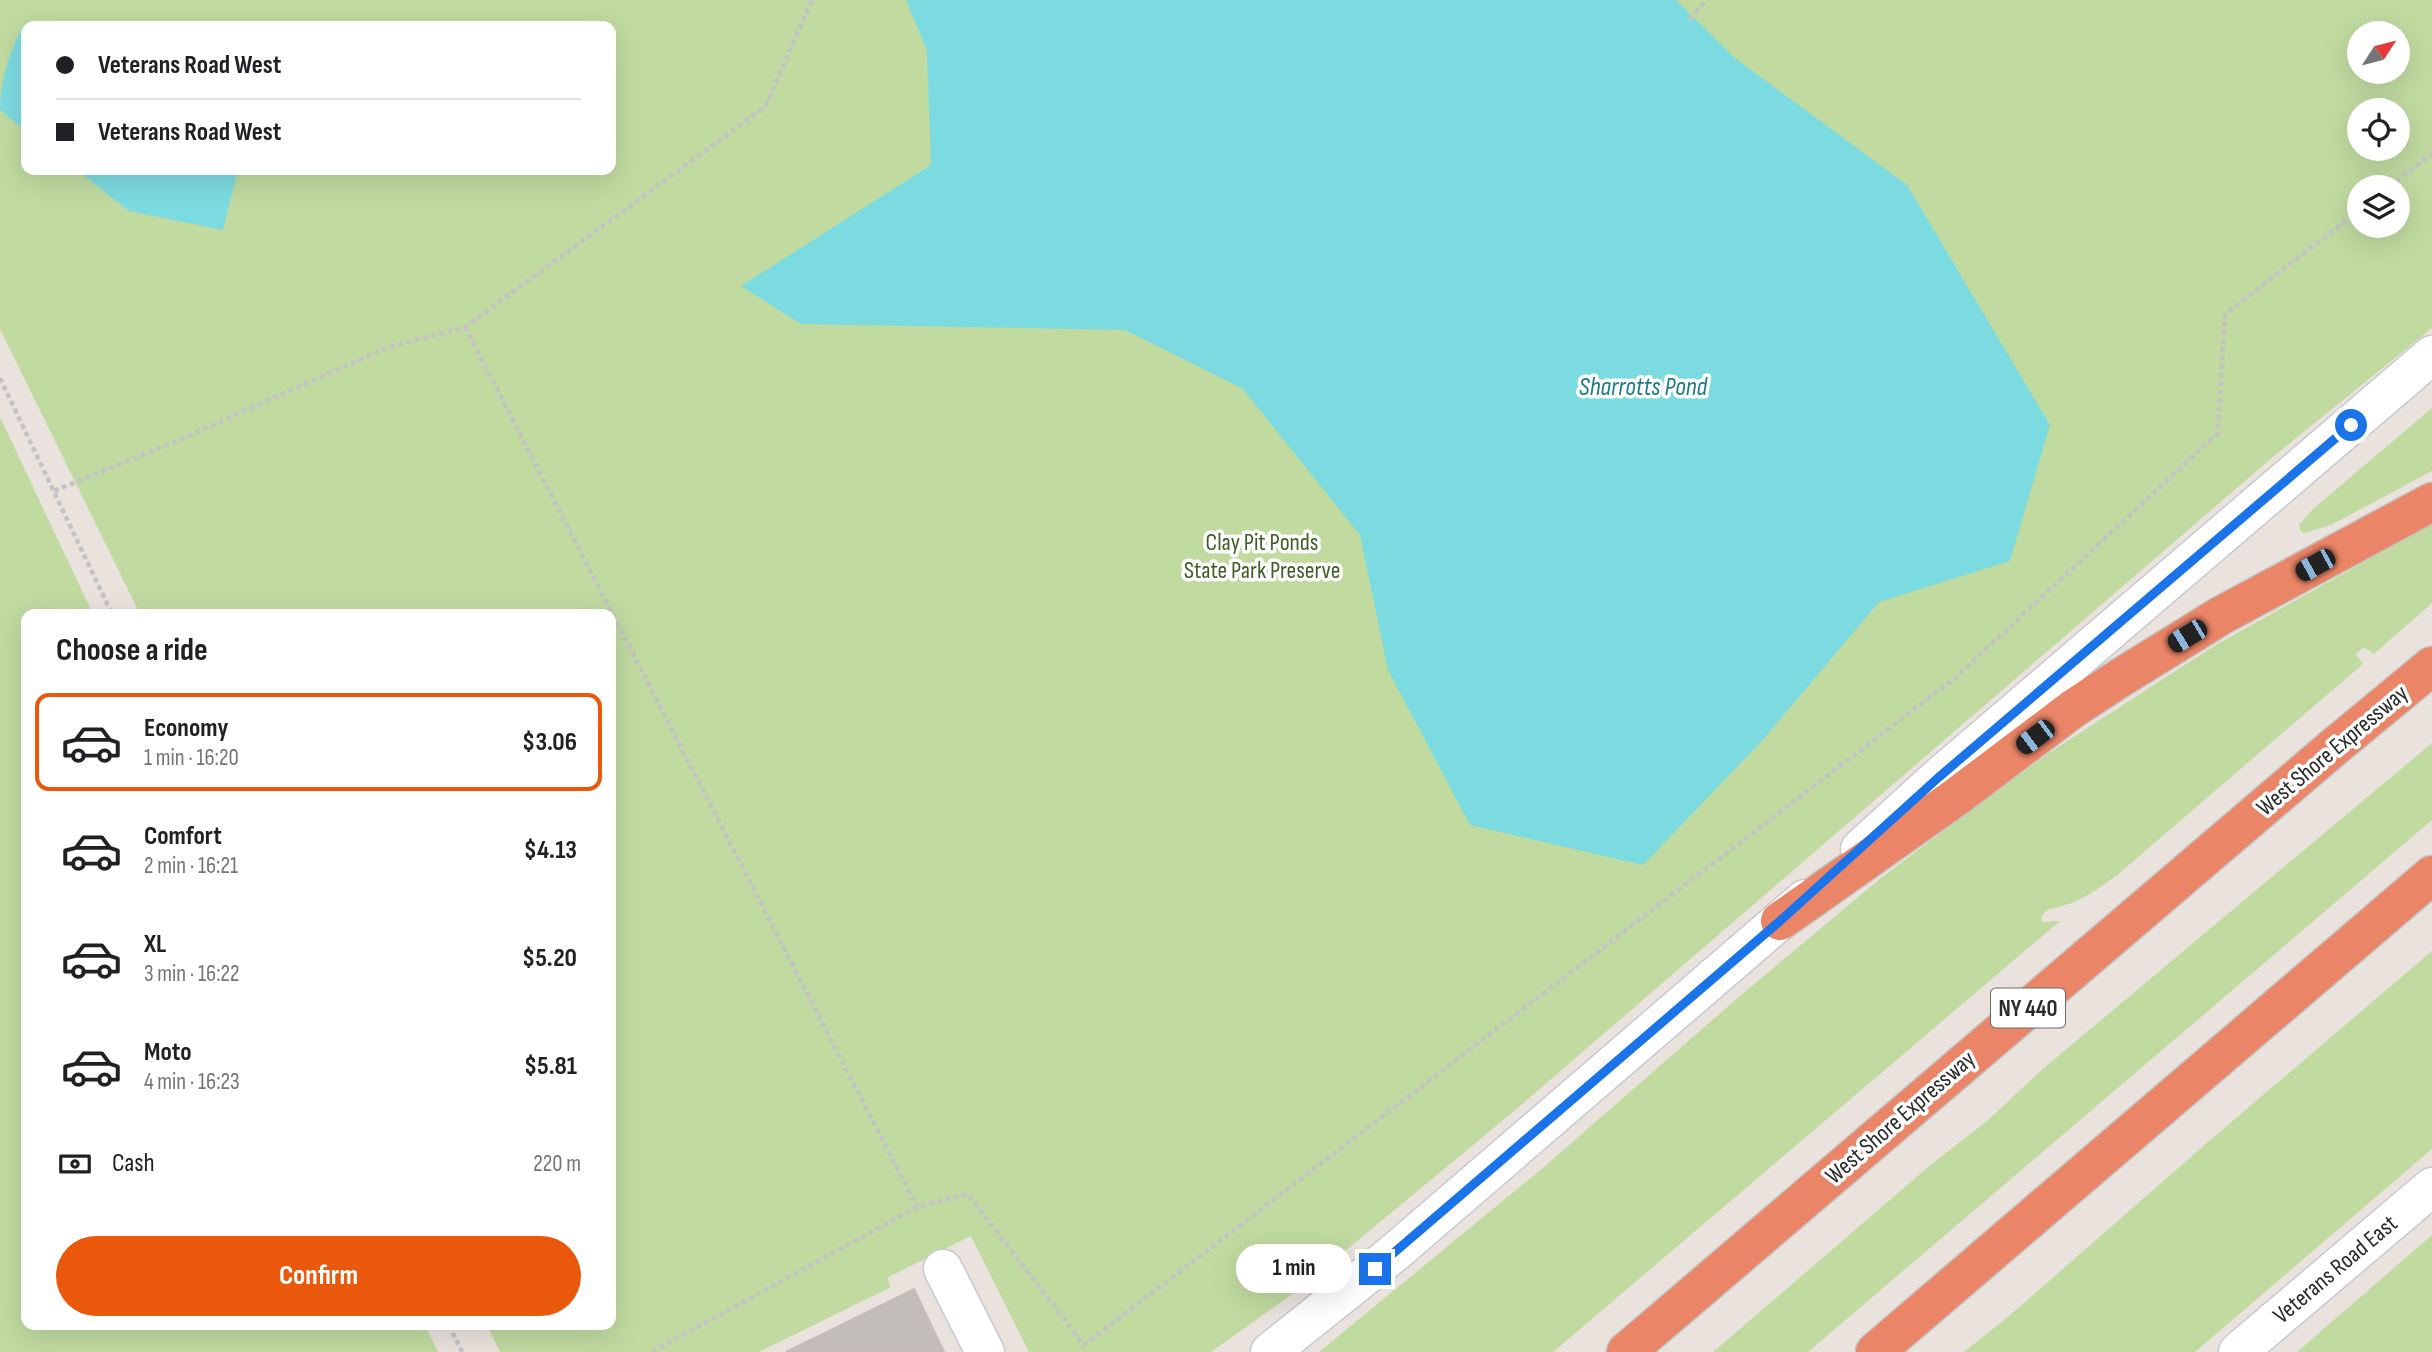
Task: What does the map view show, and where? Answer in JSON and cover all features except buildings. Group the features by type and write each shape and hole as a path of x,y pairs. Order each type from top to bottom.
{"highway":[{"path":"1780,921 1956,797 2074,708 2120,678 2222,615 2432,502"},
{"name":"West Shore Expressway","path":"1626,1352 2432,666"},
{"path":"1875,1352 2432,875"}],"street":[{"path":"1270,1352 1403,1245 1780,921 1939,777 2432,355"},
{"name":"Veterans Road East","path":"2238,1352 2432,1187"},
{"path":"943,1269 985,1352"}],"path":[{"path":"54,491 178,440 386,348 465,327 765,107 812,0"},
{"path":"1689,19 1707,0"},
{"path":"2405,175 2432,154"},
{"path":"652,1352 917,1208 968,1194 1084,1345 1955,678 2218,433 2225,314 2347,220"},
{"path":"465,327 610,609"},
{"path":"0,378 110,609"},
{"path":"616,621 917,1208"},
{"path":"451,1330 462,1352"}],"green space":[{"name":"Clay Pit Ponds State Park Preserve","path":"0,0 2432,0 2432,328 2274,456 1514,1111 1298,1290 1211,1352 1029,1352 971,1236 887,1278 891,1287 759,1352 500,1352 489,1330 616,1330 616,609 138,609 0,329"},
{"path":"2432,408 2432,471 2331,525 2304,533 2300,530 2299,525 2313,509"},
{"path":"0,417 91,609 21,609 21,1330 427,1330 438,1352 0,1352"},
{"path":"2432,524 2432,603 2374,654 2364,647 2356,654 2363,664 2116,876 2072,903 2047,910 2041,917 2042,922 2060,921 1553,1352 1319,1352 1544,1167 1741,995 1881,878 2007,783 2214,646"},
{"path":"2432,743 2432,820 1808,1352 1713,1352 1933,1163 1987,1121 2045,1067"},
{"path":"2432,951 2432,1149 2195,1352 1964,1352 2009,1316"},
{"path":"2432,1235 2432,1352 2297,1352"}],"water":[{"name":"Sharrotts Pond","path":"906,0 1676,0 1735,58 1907,185 2050,425 2010,561 1879,602 1761,742 1643,865 1470,825 1388,670 1360,535 1243,389 1125,330 801,324 741,286 931,165 927,50"},
{"path":"21,31 21,127 0,110 2,88 14,44"},
{"path":"83,175 237,175 223,230 129,211"}],"route":[{"path":"1375,1269 1780,921 1939,777 2351,425"}]}
